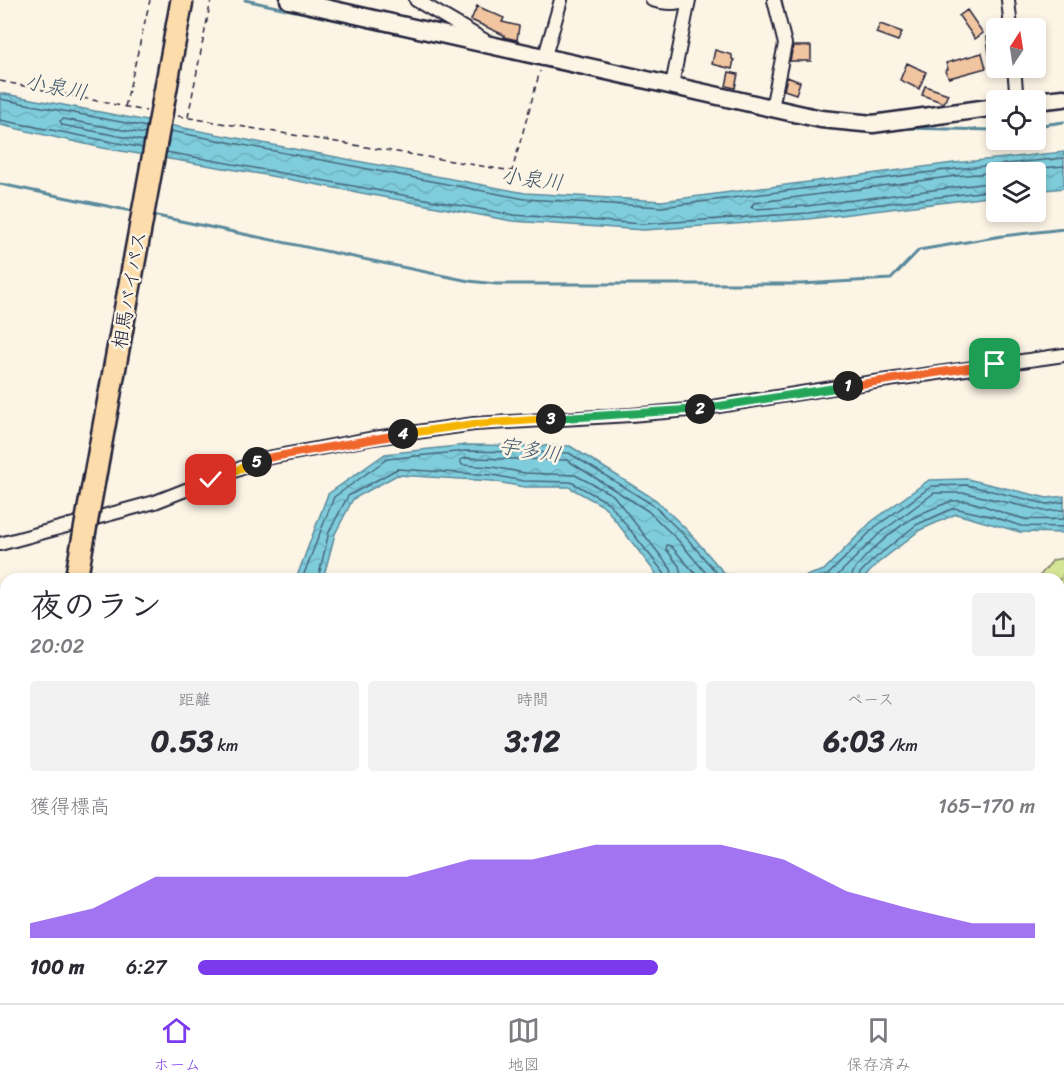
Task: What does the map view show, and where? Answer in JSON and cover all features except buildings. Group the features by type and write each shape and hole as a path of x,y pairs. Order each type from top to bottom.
{"highway":[{"name":"相馬バイパス","path":"77,573 182,0"}],"street":[{"path":"289,0 821,119 873,124 986,108"},
{"path":"416,0 490,44"},
{"path":"545,56 561,0"},
{"path":"652,0 663,4 688,0"},
{"path":"672,85 688,0"},
{"path":"772,108 785,44 774,0"},
{"path":"1008,0 1010,18"},
{"path":"1046,100 1064,98"},
{"path":"0,544 155,502 267,458 374,438 474,424 700,409 1064,355"}],"path":[{"path":"125,107 150,0"},
{"path":"187,118 211,0"},
{"path":"177,116 512,171 545,56"},
{"path":"0,81 146,111"}],"green space":[{"path":"1064,558 1064,573 1042,573 1053,560"}],"water":[{"path":"0,93 525,193 662,201 954,163 1064,152 1064,188 1046,190 1046,162 986,162 986,197 808,219 644,230 512,221 260,174 103,148 0,125"},
{"name":"宇多川","path":"466,445 570,446 656,500 688,531 724,573 655,573 605,507 569,487 524,487 492,481 397,475 353,499 335,534 325,573 298,573 328,494 385,454"},
{"path":"967,479 1047,498 1064,496 1064,533 1020,532 956,514 920,530 869,573 815,573 824,570 871,522 929,480"}],"waterway":[{"path":"245,0 560,69"},
{"path":"1046,124 1064,122"},
{"path":"902,128 986,130"},
{"path":"0,184 136,212"},
{"path":"152,215 469,281 496,284 801,284 891,279 919,250 1002,236 1064,229"}],"route":[{"path":"211,480 267,458 374,438 474,424 700,409 995,364"}],"water label":[{"name":"小泉川","path":"56,87"},
{"name":"小泉川","path":"532,179"}]}
